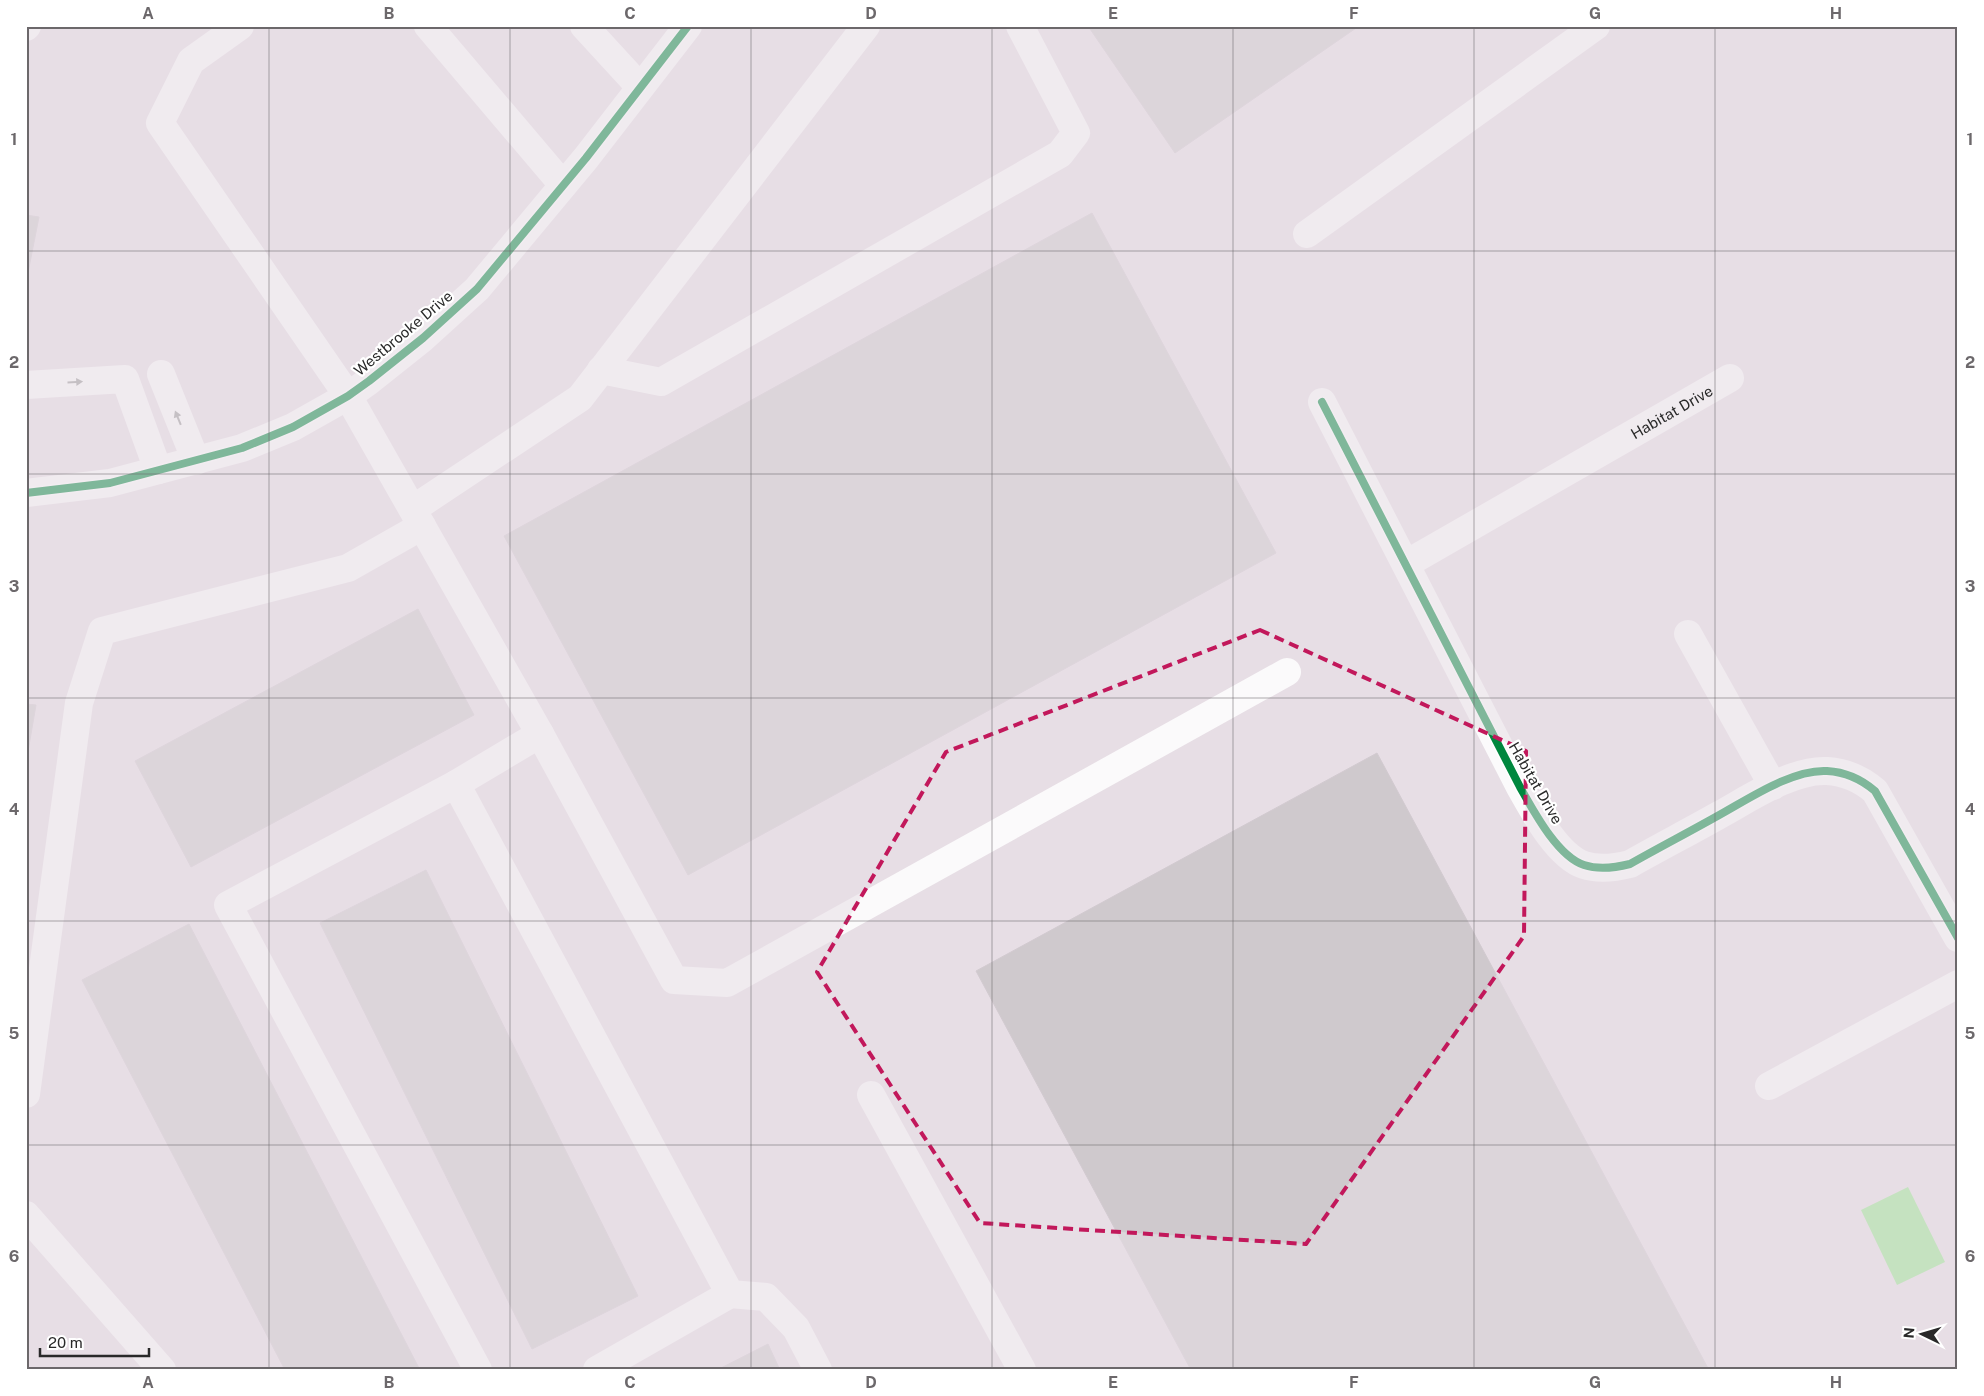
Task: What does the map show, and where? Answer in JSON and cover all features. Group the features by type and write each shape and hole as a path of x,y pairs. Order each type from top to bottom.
{"street":[{"path":"240,26 191,61 160,123 348,396 540,734 674,980 727,983 1287,672"},
{"path":"428,26 563,185"},
{"path":"584,26 640,88"},
{"name":"Westbrooke Drive","path":"26,493 110,483 242,448 293,427 348,396 370,381 423,338 476,289 563,185 688,26"},
{"path":"26,1094 79,703 102,631 348,568 580,398 866,26"},
{"path":"601,370 661,382 1060,154 1076,133 1020,26"},
{"path":"1307,234 1596,26"},
{"path":"161,374 196,461"},
{"name":"Habitat Drive","path":"1406,564 1730,378"},
{"path":"26,385 124,379 158,470"},
{"name":"Habitat Drive","path":"1322,402 1520,787 1543,827 1568,856 1582,865 1613,868 1630,864 1773,786 1806,773 1826,771 1847,774 1861,779 1876,791 1958,938"},
{"path":"1688,634 1773,786"},
{"path":"478,1370 228,905 456,784 540,734"},
{"path":"456,784 730,1294"},
{"path":"1769,1086 1958,984"},
{"path":"871,1095 1022,1370"},
{"path":"26,1215 162,1370"},
{"path":"597,1370 730,1294 766,1297 796,1328 818,1370"}],"highlighted area":[{"path":"1260,630 1526,751 1524,936 1306,1244 980,1223 817,972 946,752"}],"shaded area":[{"path":"1908,1187 1945,1262 1897,1285 1861,1210"}],"building":[{"path":"1088,26 1359,26 1175,153"},
{"path":"1092,213 1276,553 688,875 504,536"},
{"path":"26,215 39,217 26,283"},
{"path":"418,609 474,715 191,867 135,761"},
{"path":"26,704 36,705 26,763"},
{"path":"1377,753 1709,1370 1191,1370 976,971"},
{"path":"426,870 638,1296 532,1349 320,923"},
{"path":"189,924 420,1370 285,1370 82,980"},
{"path":"768,1344 780,1370 717,1370"}],"cycle path":[{"path":"26,493 110,483 242,448 293,427 348,396 423,338 477,289 586,158 688,26"},
{"path":"1322,402 1520,787 1547,831 1564,852 1574,860 1595,868 1618,867 1630,864 1772,786 1800,775 1814,772 1841,773 1859,780 1875,791 1958,938"}]}
